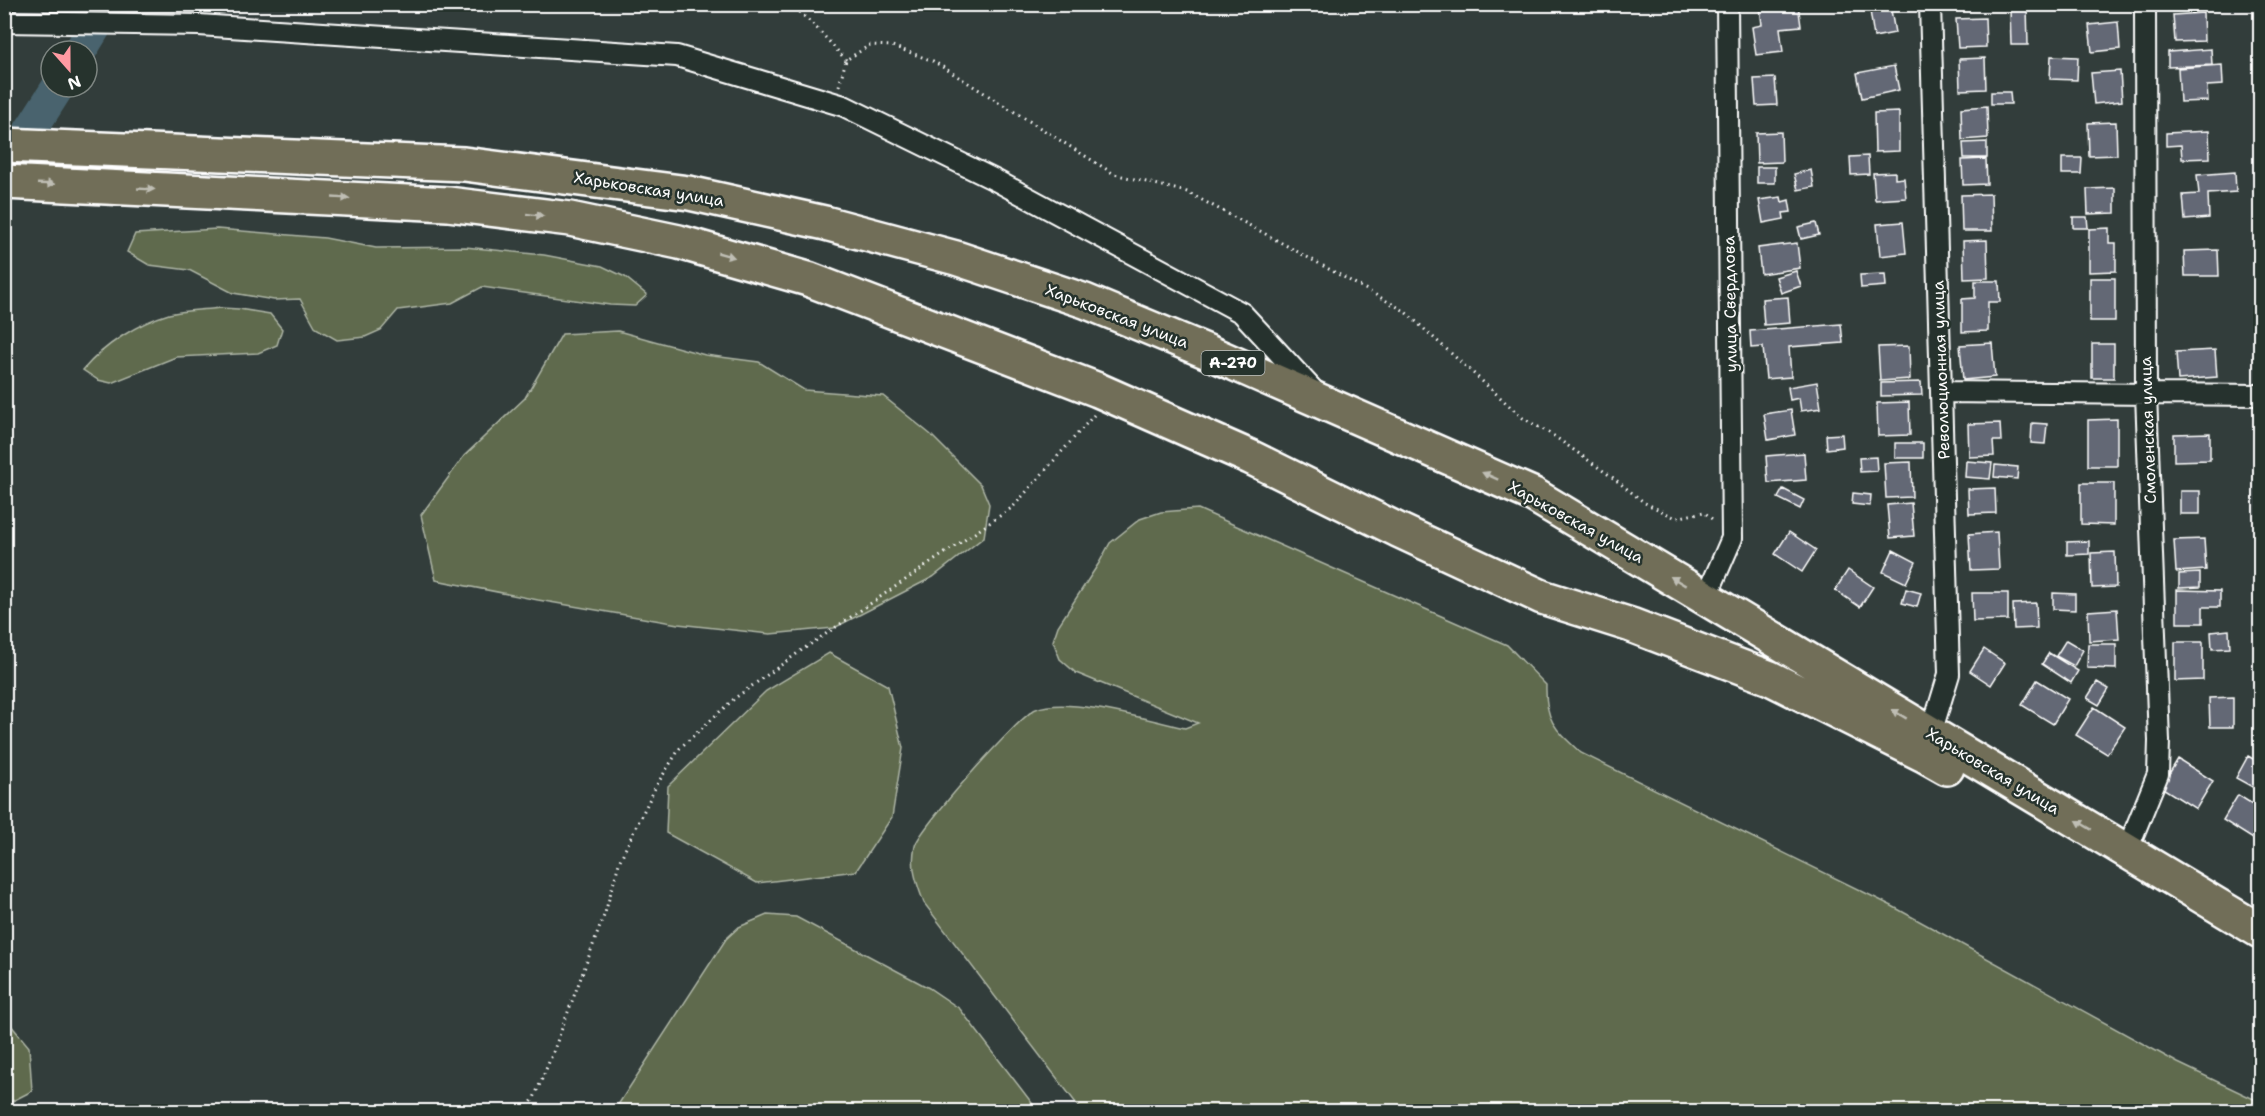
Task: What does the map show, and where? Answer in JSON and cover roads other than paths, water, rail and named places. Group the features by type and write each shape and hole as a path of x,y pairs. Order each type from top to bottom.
{"highway":[{"name":"Харьковская улица","path":"4,145 464,164 689,193 825,223 956,258 1084,301 1208,352 1532,494 2260,931"},
{"name":"Харьковская улица","path":"4,182 448,204 570,219 679,242 808,279 1110,396 1250,457 1398,530 1542,597 1631,625 1770,678 1924,755 2260,954"}],"street":[{"name":"улица Свердлова","path":"1706,598 1732,538 1727,4"},
{"name":"Революционная улица","path":"1930,4 1949,674 1931,734"},
{"name":"Смоленская улица","path":"2127,850 2158,774 2159,752 2146,394 2145,4"},
{"path":"4,22 199,25 677,56 844,106 997,182 1242,313 1327,404"},
{"path":"1942,392 2260,394"}],"waterway":[{"path":"87,39 109,4"},
{"path":"4,172 50,99"}]}
